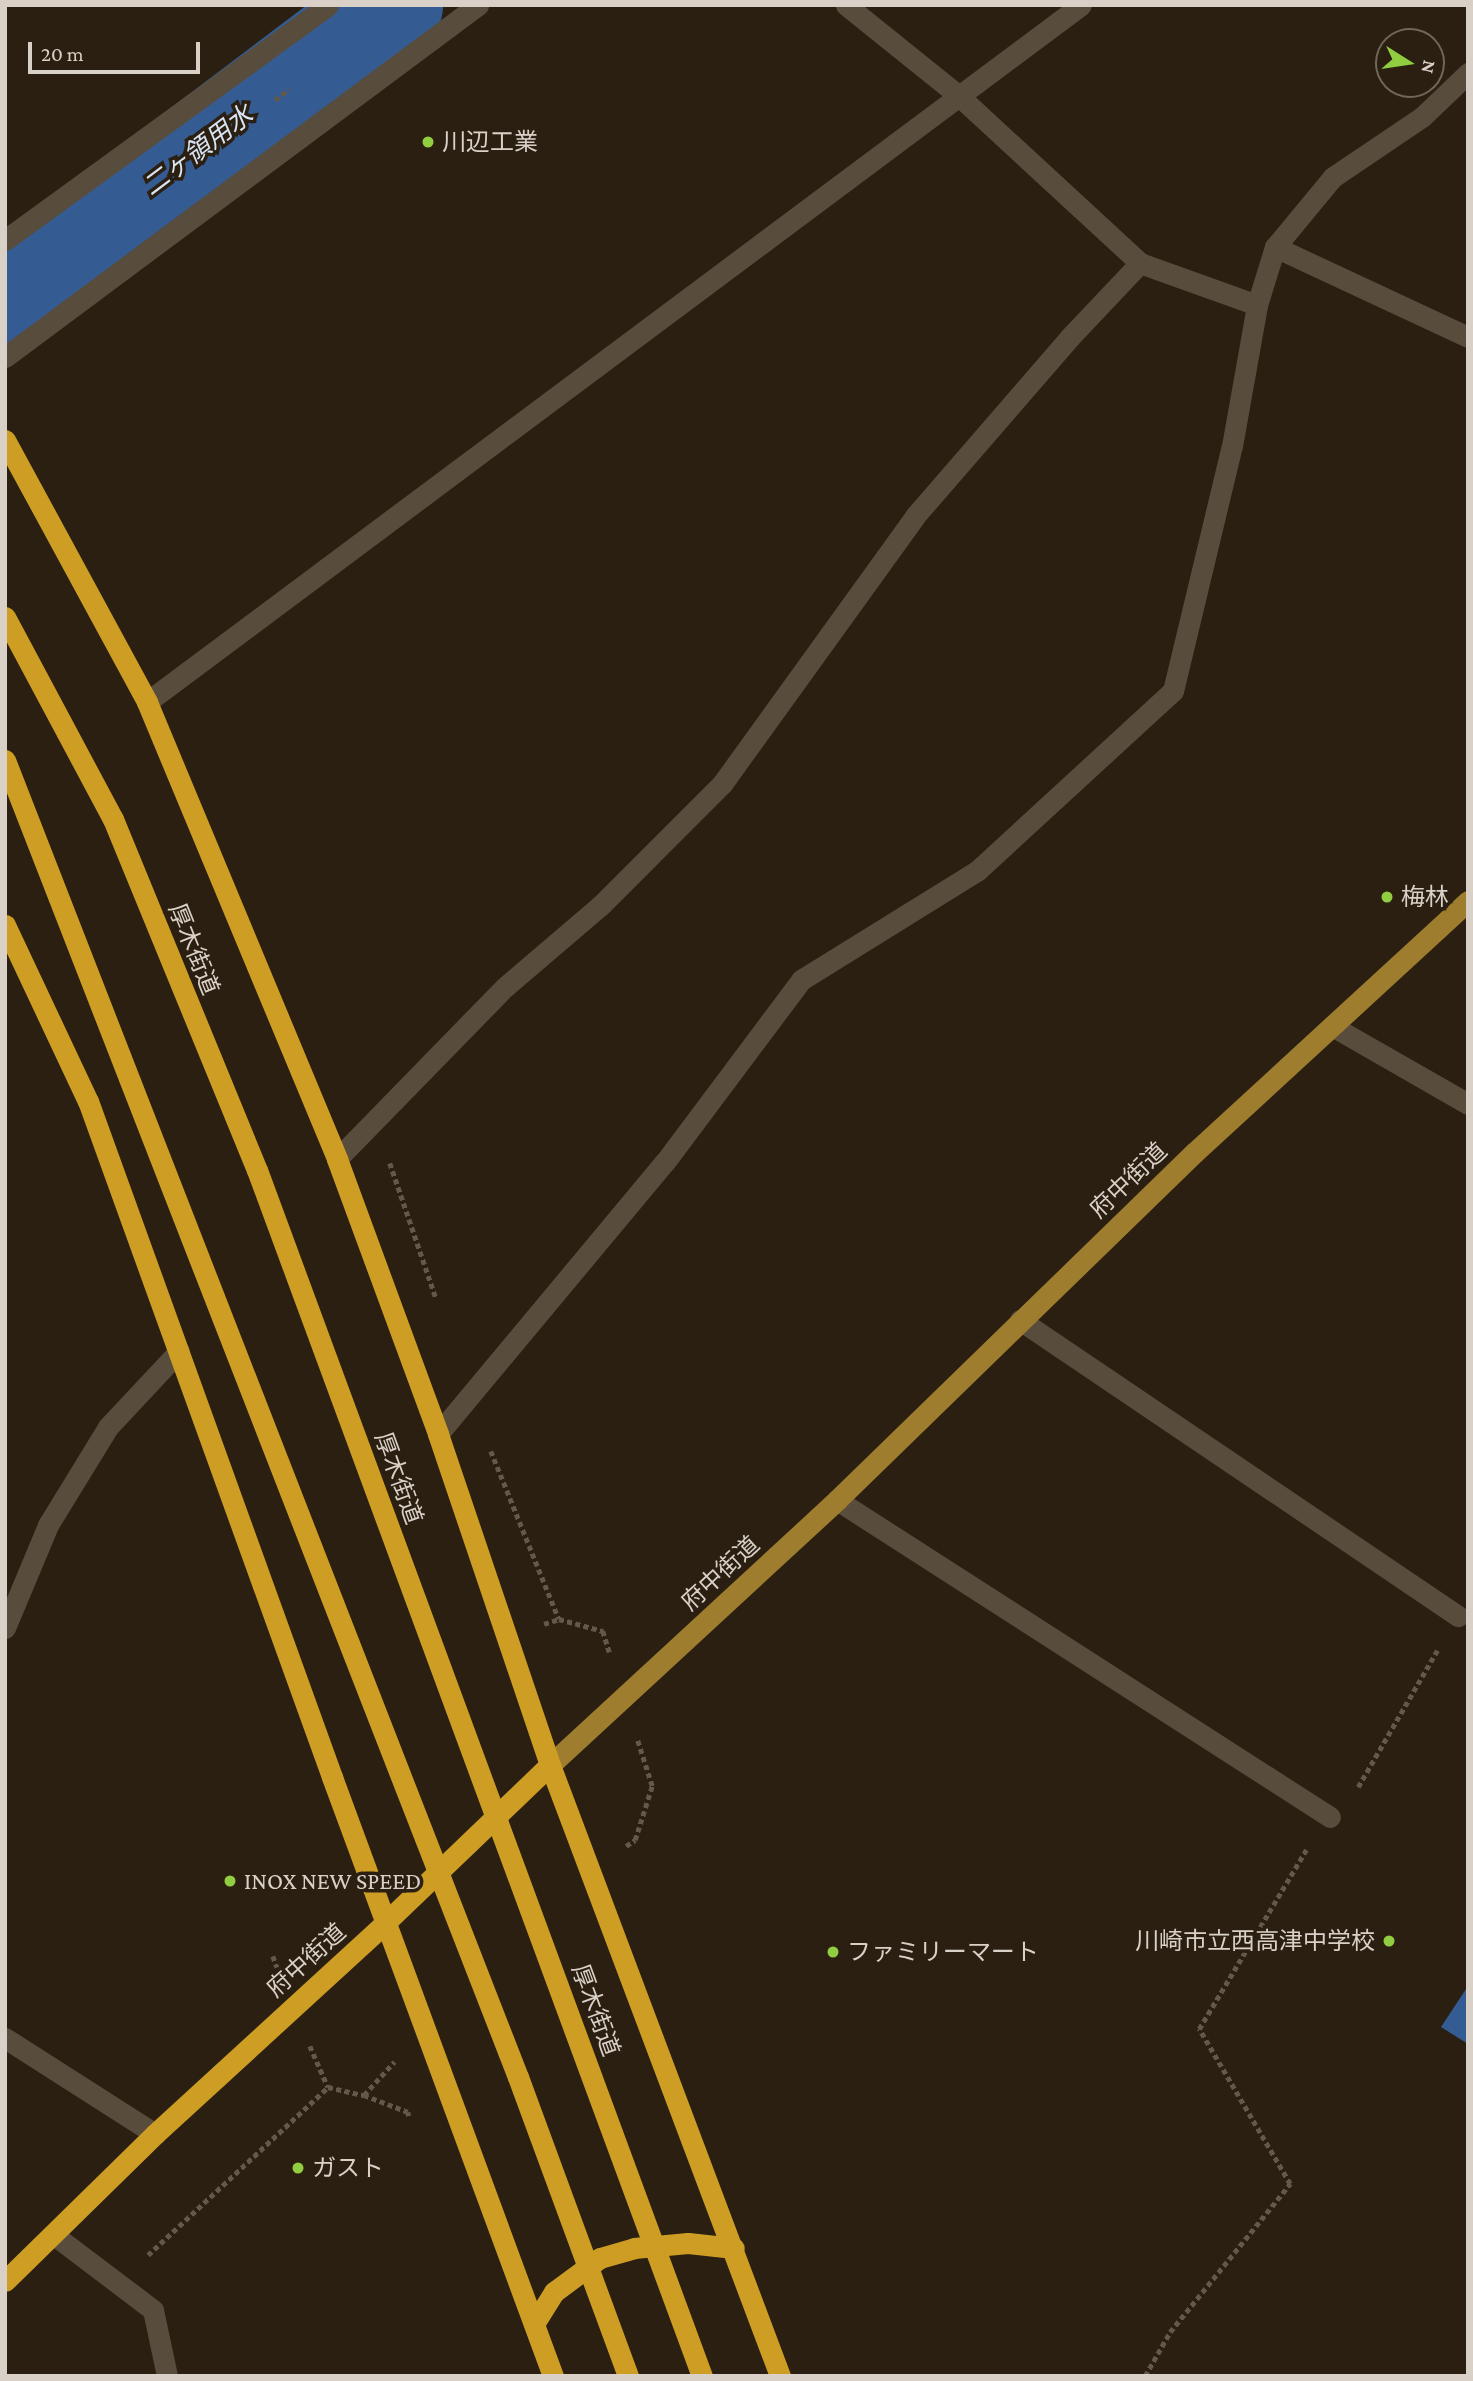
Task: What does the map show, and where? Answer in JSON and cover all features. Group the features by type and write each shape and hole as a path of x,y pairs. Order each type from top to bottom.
{"highway":[{"path":"5,440 147,702 337,1159 438,1434 550,1765 780,2376"},
{"name":"厚木街道","path":"5,617 113,820 257,1170 702,2376"},
{"path":"5,760 518,2077 628,2376"},
{"path":"5,925 88,1101 385,1923 553,2376"},
{"name":"府中街道","path":"5,2281 155,2134 385,1923 550,1765"},
{"path":"534,2324 554,2292 600,2258 634,2248 688,2243 734,2248"}],"main road":[{"name":"府中街道","path":"550,1765 838,1500 1020,1320 1468,901"}],"street":[{"path":"5,240 328,5"},
{"path":"5,356 478,5"},
{"path":"846,5 959,96 1140,263 1258,305"},
{"path":"147,702 1081,5"},
{"path":"438,1434 666,1161 801,980 977,871 1174,691 1231,446 1258,305 1275,247 1333,177 1422,117 1468,73"},
{"path":"1275,247 1468,337"},
{"path":"337,1159 505,987 600,906 722,784 915,516 1070,337 1140,263"},
{"path":"1332,1026 1468,1104"},
{"path":"1020,1320 1458,1616"},
{"path":"5,1628 48,1525 108,1427 179,1351"},
{"path":"838,1500 1330,1817"},
{"path":"5,2038 155,2134"},
{"path":"54,2235 153,2310 167,2376"}],"path":[{"path":"559,1619 603,1630"},
{"path":"635,1840 652,1786"},
{"path":"1145,2376 1170,2332 1290,2185 1199,2029"},
{"path":"118,2284 328,2087 364,2095 408,2112 413,2124"}],"water":[{"path":"1468,1986 1468,2044 1441,2027"}],"waterway":[{"name":"二ヶ領用水","path":"5,297 391,5"}],"place":[{"name":"川辺工業","path":"428,142"},
{"name":"梅林","path":"1387,897"},
{"name":"INOX NEW SPEED","path":"230,1881"},
{"name":"川崎市立西高津中学校","path":"1389,1941"},
{"name":"ファミリーマート","path":"833,1952"},
{"name":"ガスト","path":"298,2168"}]}
